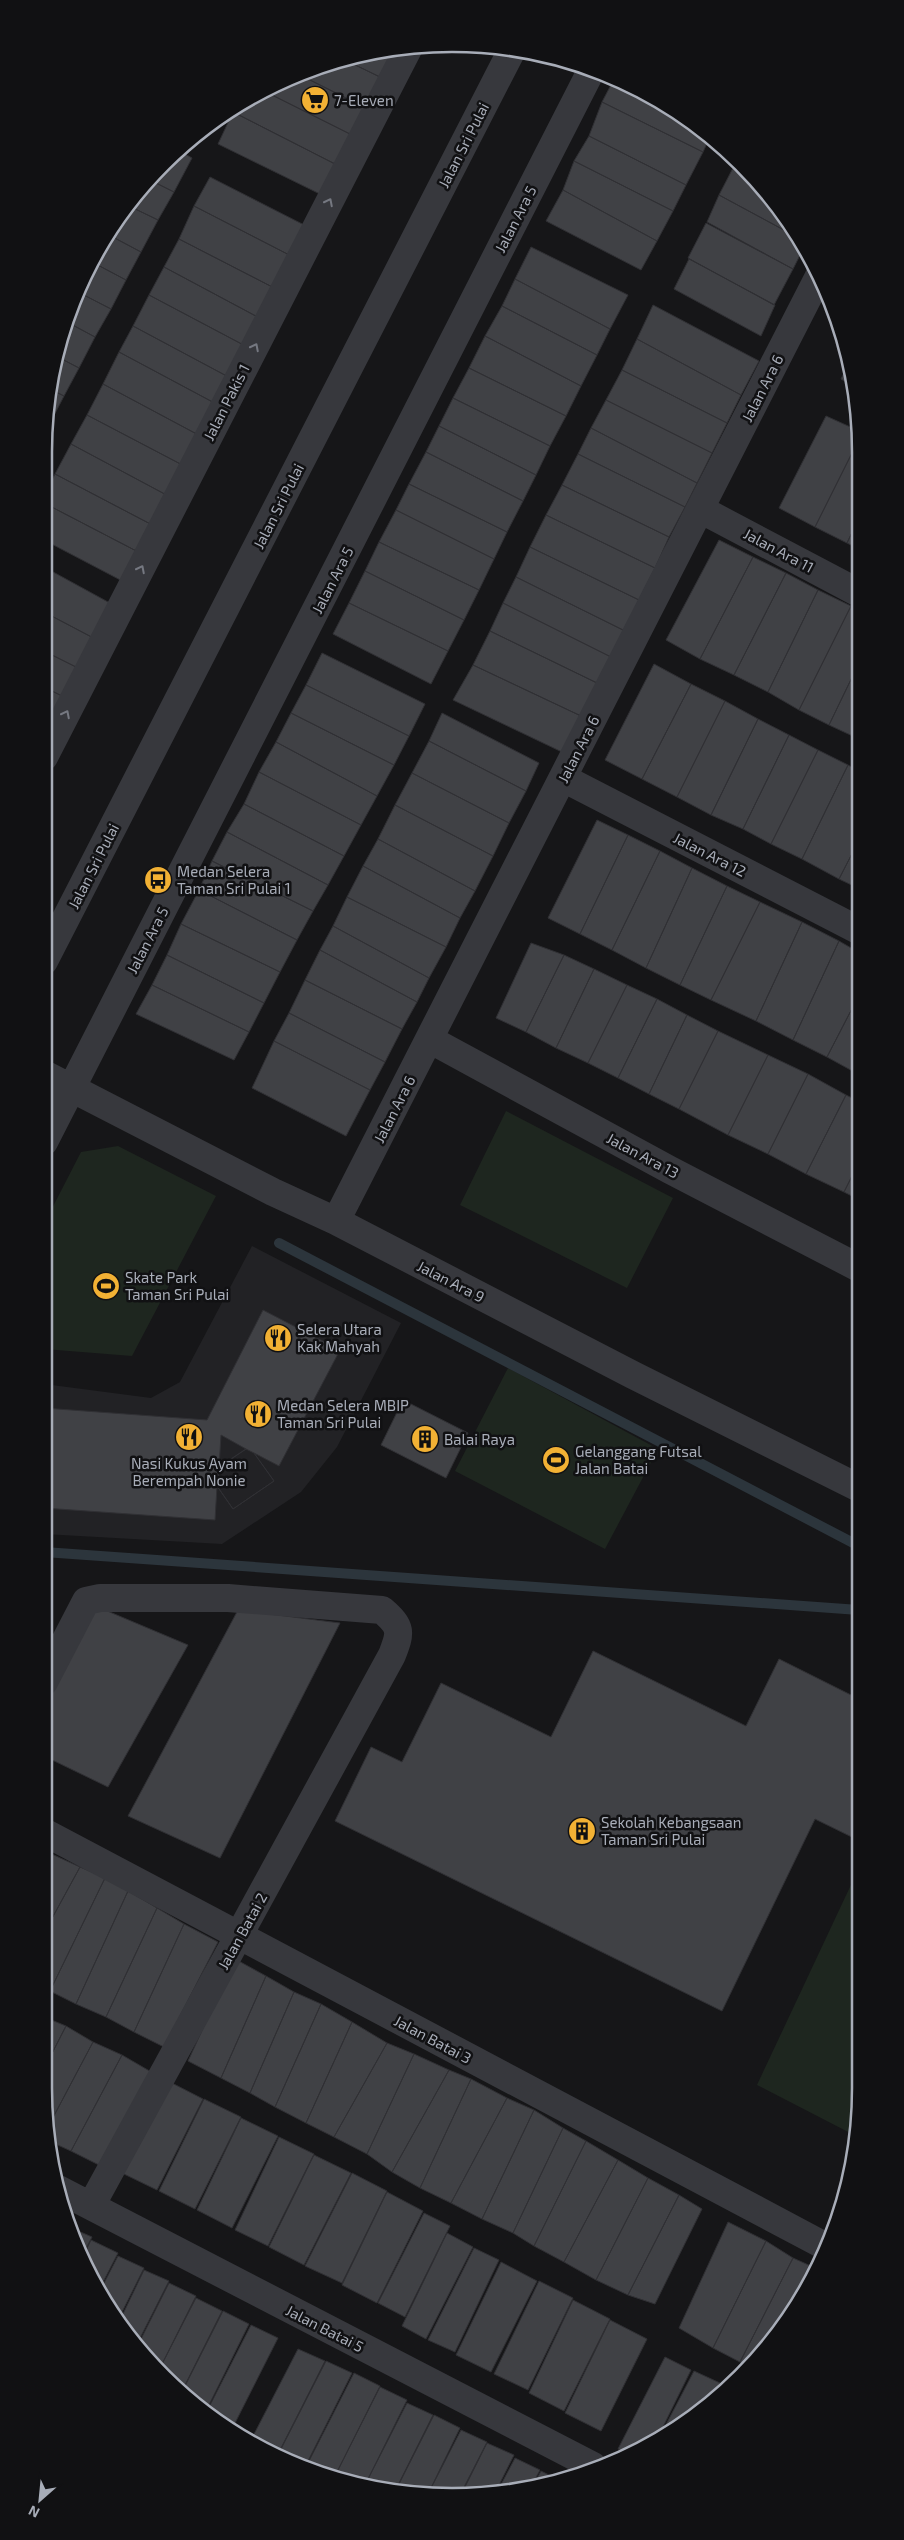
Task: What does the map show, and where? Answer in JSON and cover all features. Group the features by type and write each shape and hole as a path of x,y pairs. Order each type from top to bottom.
{"street":[{"name":"Jalan Pakis 1","path":"52,741 405,55"},
{"name":"Jalan Sri Pulai","path":"52,945 509,57"},
{"name":"Jalan Ara 5","path":"52,1127 588,77"},
{"name":"Jalan Ara 6","path":"336,1222 815,286"},
{"name":"Jalan Ara 11","path":"700,509 852,589"},
{"name":"Jalan Ara 12","path":"563,778 852,927"},
{"name":"Jalan Ara 13","path":"429,1039 670,1170 852,1265"},
{"name":"Jalan Ara 9","path":"52,1078 273,1192 336,1222 659,1388 852,1484"},
{"name":"Jalan Batai 2","path":"52,1667 86,1601 100,1598 228,1598 382,1610 396,1622 400,1635 392,1655 91,2206"},
{"name":"Jalan Batai 3","path":"52,1836 820,2243"},
{"name":"Jalan Batai 5","path":"67,2194 588,2463"}],"shaded area":[{"path":"506,1111 673,1198 627,1288 460,1205"},
{"name":"Skate Park Taman Sri Pulai","path":"118,1146 216,1196 132,1356 52,1350 52,1208 81,1152"},
{"path":"252,1246 401,1323 337,1447 301,1492 222,1544 52,1534 52,1385 151,1398 180,1382"},
{"name":"Gelanggang Futsal Jalan Batai","path":"508,1368 658,1449 605,1549 455,1471"},
{"path":"852,1883 852,2088 849,2132 757,2085"}],"building":[{"path":"390,58 382,78 355,65"},
{"path":"355,65 382,78 366,108 309,79"},
{"name":"7-Eleven","path":"309,79 366,108 352,135 273,95"},
{"path":"611,86 652,106 706,145 703,152 602,102"},
{"path":"273,95 352,135 337,165 238,115"},
{"path":"602,102 703,152 686,185 589,136"},
{"path":"238,115 337,165 322,195 218,144 229,121"},
{"path":"589,136 686,185 673,211 574,161"},
{"path":"186,155 192,158 174,192 157,184"},
{"path":"574,161 673,211 657,241 563,190"},
{"path":"733,169 769,209 784,230 719,195"},
{"path":"210,177 314,230 299,260 194,206"},
{"path":"157,184 174,192 158,220 135,209"},
{"path":"563,190 657,241 641,270 546,221"},
{"path":"719,195 784,230 800,255 793,269 707,222"},
{"path":"194,206 299,260 282,292 179,239"},
{"path":"135,209 158,220 141,252 115,238"},
{"path":"706,223 793,269 774,305 688,258"},
{"path":"115,238 141,252 126,280 99,266"},
{"path":"179,239 282,292 267,322 164,267"},
{"path":"531,247 628,295 610,329 515,279"},
{"path":"689,259 775,305 761,336 674,289"},
{"path":"99,266 126,280 111,309 85,295"},
{"path":"164,267 267,322 253,350 149,295"},
{"path":"515,279 610,329 597,355 502,306"},
{"path":"85,295 111,309 95,337 74,325"},
{"path":"149,295 253,350 236,381 133,326"},
{"path":"653,305 759,361 741,395 637,339"},
{"path":"502,306 597,355 581,386 485,336"},
{"path":"74,325 95,337 79,368 63,360"},
{"path":"133,326 236,381 222,407 119,352"},
{"path":"485,336 581,386 566,416 469,368"},
{"path":"637,339 741,395 727,423 622,370"},
{"path":"119,352 222,407 206,439 103,384"},
{"path":"63,360 79,368 64,396 57,393"},
{"path":"469,368 566,416 550,446 453,398"},
{"path":"622,370 727,423 712,453 606,400"},
{"path":"103,384 206,439 190,469 87,415"},
{"path":"57,393 64,396 54,415"},
{"path":"453,398 550,446 536,475 439,426"},
{"path":"606,400 712,453 697,483 591,428"},
{"path":"87,415 190,469 174,499 71,444"},
{"path":"826,416 851,427 852,453 815,527 779,508"},
{"path":"439,426 536,475 523,501 426,452"},
{"path":"591,428 697,483 685,507 578,454"},
{"path":"71,444 174,499 158,528 55,474"},
{"path":"426,452 523,501 507,532 409,484"},
{"path":"852,453 852,532 847,543 815,527"},
{"path":"578,454 685,507 669,537 562,485"},
{"path":"55,474 158,528 144,555 52,507 52,480"},
{"path":"409,484 507,532 494,559 396,510"},
{"path":"562,485 669,537 655,568 546,515"},
{"path":"52,507 144,555 128,584 52,544"},
{"path":"396,510 494,559 479,590 379,542"},
{"path":"546,515 655,568 639,600 530,547"},
{"path":"852,532 852,546 847,543"},
{"path":"719,540 753,557 700,659 666,640"},
{"path":"379,542 479,590 464,620 365,571"},
{"path":"530,547 639,600 625,631 516,577"},
{"path":"753,557 786,573 734,675 700,659"},
{"path":"52,571 119,608 101,642 52,616"},
{"path":"365,571 464,620 448,651 349,603"},
{"path":"786,573 818,590 768,692 734,675"},
{"path":"516,577 625,631 611,657 503,603"},
{"path":"818,590 851,606 799,710 768,692"},
{"path":"349,603 448,651 431,684 333,634"},
{"path":"503,603 611,657 597,683 490,631"},
{"path":"851,606 852,677 829,725 799,710"},
{"path":"52,616 101,642 86,672 52,655"},
{"path":"490,631 597,683 581,716 473,665"},
{"path":"322,653 425,704 409,736 306,685"},
{"path":"52,655 86,672 72,701 52,691"},
{"path":"654,664 691,684 642,779 605,760"},
{"path":"473,665 581,716 562,752 453,700"},
{"path":"852,677 852,736 829,725"},
{"path":"691,684 725,701 677,797 642,779"},
{"path":"306,685 409,736 394,765 291,713"},
{"path":"52,691 72,701 56,731 52,729"},
{"path":"725,701 758,719 711,815 677,797"},
{"path":"291,713 394,765 377,796 276,742"},
{"path":"442,713 539,763 526,791 429,741"},
{"path":"758,719 789,735 743,829 711,815"},
{"path":"789,735 818,750 771,844 743,829"},
{"path":"429,741 526,791 509,823 412,773"},
{"path":"276,742 377,796 361,825 259,772"},
{"path":"818,750 848,765 802,859 771,844"},
{"path":"848,765 852,767 852,854 839,879 802,859"},
{"path":"259,772 361,825 344,856 244,804"},
{"path":"412,773 509,823 493,856 395,805"},
{"path":"244,804 344,856 328,885 227,832"},
{"path":"395,805 493,856 475,891 378,839"},
{"path":"597,820 628,835 580,934 548,918"},
{"path":"227,832 328,885 313,911 212,861"},
{"path":"628,835 660,851 612,950 580,934"},
{"path":"378,839 475,891 460,918 363,866"},
{"path":"660,851 692,868 646,968 612,950"},
{"path":"852,854 852,885 839,879"},
{"path":"212,861 313,911 297,940 199,890"},
{"path":"363,866 460,918 446,947 347,897"},
{"path":"692,868 727,886 680,985 646,968"},
{"path":"727,886 760,902 711,1000 680,985"},
{"path":"199,890 297,940 280,972 181,924"},
{"path":"347,897 446,947 429,978 333,926"},
{"path":"760,902 802,922 756,1021 711,1000"},
{"path":"802,922 839,941 793,1040 756,1021"},
{"path":"181,924 280,972 264,1003 167,955"},
{"path":"333,926 429,978 417,1002 320,950"},
{"path":"839,941 852,949 852,1009 827,1057 793,1040"},
{"path":"531,943 564,955 526,1032 496,1018"},
{"path":"320,950 417,1002 402,1029 305,980"},
{"path":"167,955 264,1003 249,1032 152,985"},
{"path":"564,955 594,969 556,1048 526,1032"},
{"path":"594,969 627,985 588,1063 556,1048"},
{"path":"305,980 402,1029 385,1062 289,1013"},
{"path":"152,985 249,1032 234,1060 136,1014"},
{"path":"627,985 657,999 618,1078 588,1063"},
{"path":"657,999 687,1015 649,1094 618,1078"},
{"path":"852,1009 852,1071 827,1057"},
{"path":"289,1013 385,1062 370,1090 274,1041"},
{"path":"687,1015 718,1031 679,1109 649,1094"},
{"path":"718,1031 768,1055 728,1135 679,1109"},
{"path":"274,1041 370,1090 346,1136 252,1088"},
{"path":"768,1055 808,1074 768,1154 728,1135"},
{"path":"808,1074 846,1095 806,1174 768,1154"},
{"path":"846,1095 852,1098 852,1176 844,1192 806,1174"},
{"path":"852,1176 852,1196 844,1192"},
{"name":"Medan Selera MBIP Taman Sri Pulai","path":"263,1310 340,1350 279,1466 254,1453 274,1481 233,1509 217,1486 215,1520 52,1509 52,1409 207,1420","holes":["221,1435 246,1449 219,1467"]},
{"name":"Balai Raya","path":"403,1400 468,1433 446,1478 381,1445"},
{"path":"246,1449 254,1453 274,1481 233,1509 217,1486 219,1467"},
{"path":"93,1605 188,1645 108,1787 52,1760 52,1689"},
{"path":"238,1610 340,1623 220,1858 128,1816"},
{"name":"Sekolah Kebangsaan Taman Sri Pulai","path":"593,1651 746,1726 779,1659 852,1696 852,1837 815,1819 722,2011 335,1821 371,1747 402,1762 441,1683 551,1737"},
{"path":"52,1854 80,1867 52,1918"},
{"path":"80,1867 105,1878 52,1987 52,1918"},
{"path":"105,1878 128,1891 76,2004 52,1992 52,1987"},
{"path":"128,1891 157,1908 106,2017 76,2004"},
{"path":"157,1908 184,1924 134,2032 106,2017"},
{"path":"184,1924 218,1942 164,2047 134,2032"},
{"path":"235,1959 266,1976 221,2078 188,2061"},
{"path":"266,1976 294,1992 250,2093 221,2078"},
{"path":"294,1992 321,2004 275,2107 250,2093"},
{"path":"321,2004 352,2022 306,2123 275,2107"},
{"path":"52,2020 66,2026 52,2053"},
{"path":"352,2022 387,2043 334,2137 306,2123"},
{"path":"66,2026 93,2042 53,2117 52,2088 52,2053"},
{"path":"93,2042 122,2055 71,2151 57,2144 53,2117"},
{"path":"387,2043 414,2054 367,2154 334,2137"},
{"path":"414,2054 449,2070 392,2172 367,2154"},
{"path":"122,2055 153,2073 101,2166 71,2151"},
{"path":"449,2070 471,2079 420,2188 392,2172"},
{"path":"471,2079 507,2098 451,2203 420,2188"},
{"path":"166,2080 203,2099 157,2190 122,2173"},
{"path":"507,2098 534,2110 482,2219 451,2203"},
{"path":"204,2099 241,2117 195,2209 159,2191"},
{"path":"534,2110 563,2128 513,2233 482,2219"},
{"path":"241,2118 278,2136 232,2228 197,2210"},
{"path":"563,2128 586,2141 534,2246 513,2233"},
{"path":"279,2137 314,2154 268,2246 235,2230"},
{"path":"586,2141 618,2160 564,2262 534,2246"},
{"path":"314,2155 351,2173 304,2265 269,2247"},
{"path":"618,2160 648,2178 596,2280 564,2262"},
{"path":"352,2173 387,2191 342,2283 305,2266"},
{"path":"648,2178 679,2195 628,2295 596,2280"},
{"path":"387,2192 423,2211 377,2303 342,2285"},
{"path":"679,2195 702,2209 655,2304 628,2295"},
{"path":"424,2213 450,2226 405,2317 378,2303"},
{"path":"728,2222 766,2241 713,2348 679,2328"},
{"path":"80,2232 92,2237 86,2248"},
{"path":"447,2233 473,2247 426,2339 402,2326"},
{"path":"91,2240 118,2253 103,2282 94,2265 87,2249"},
{"path":"766,2241 793,2258 740,2362 713,2348"},
{"path":"474,2248 499,2260 455,2352 428,2340"},
{"path":"118,2256 144,2268 122,2312 104,2284"},
{"path":"793,2258 810,2266 798,2288 769,2331 740,2362"},
{"path":"501,2262 537,2281 491,2372 456,2355"},
{"path":"144,2270 169,2281 140,2337 123,2314"},
{"path":"539,2281 573,2298 528,2390 494,2374"},
{"path":"169,2283 196,2296 163,2362 141,2338"},
{"path":"196,2298 222,2311 185,2384 163,2362"},
{"path":"573,2300 610,2319 564,2411 529,2393"},
{"path":"223,2311 249,2324 209,2405 186,2385"},
{"path":"610,2320 647,2339 601,2431 565,2413"},
{"path":"251,2325 278,2338 235,2423 210,2406"},
{"path":"298,2349 325,2361 281,2449 254,2435"},
{"path":"665,2357 691,2370 663,2427 629,2446 620,2450 618,2449"},
{"path":"326,2361 352,2373 308,2460 281,2449"},
{"path":"694,2371 720,2383 695,2405 666,2425"},
{"path":"354,2373 380,2386 338,2470 309,2461"},
{"path":"380,2387 407,2400 368,2479 338,2470"},
{"path":"407,2403 433,2415 399,2484 368,2479"},
{"path":"434,2415 460,2428 431,2487 399,2484"},
{"path":"461,2430 487,2442 464,2488 432,2487"},
{"path":"487,2443 514,2455 499,2485 465,2488"},
{"path":"515,2458 540,2470 535,2479 501,2484"},
{"path":"541,2471 550,2475 537,2478"}],"waterway":[{"path":"279,1243 852,1542"},
{"path":"52,1553 852,1610"}],"place":[{"name":"7-Eleven","path":"315,100"},
{"name":"Medan Selera Taman Sri Pulai 1","path":"158,880"},
{"name":"Skate Park Taman Sri Pulai","path":"106,1286"},
{"name":"Selera Utara Kak Mahyah","path":"278,1338"},
{"name":"Medan Selera MBIP Taman Sri Pulai","path":"258,1414"},
{"name":"Nasi Kukus Ayam Berempah Nonie","path":"189,1437"},
{"name":"Balai Raya","path":"425,1439"},
{"name":"Gelanggang Futsal Jalan Batai","path":"556,1460"},
{"name":"Sekolah Kebangsaan Taman Sri Pulai","path":"582,1831"}]}
